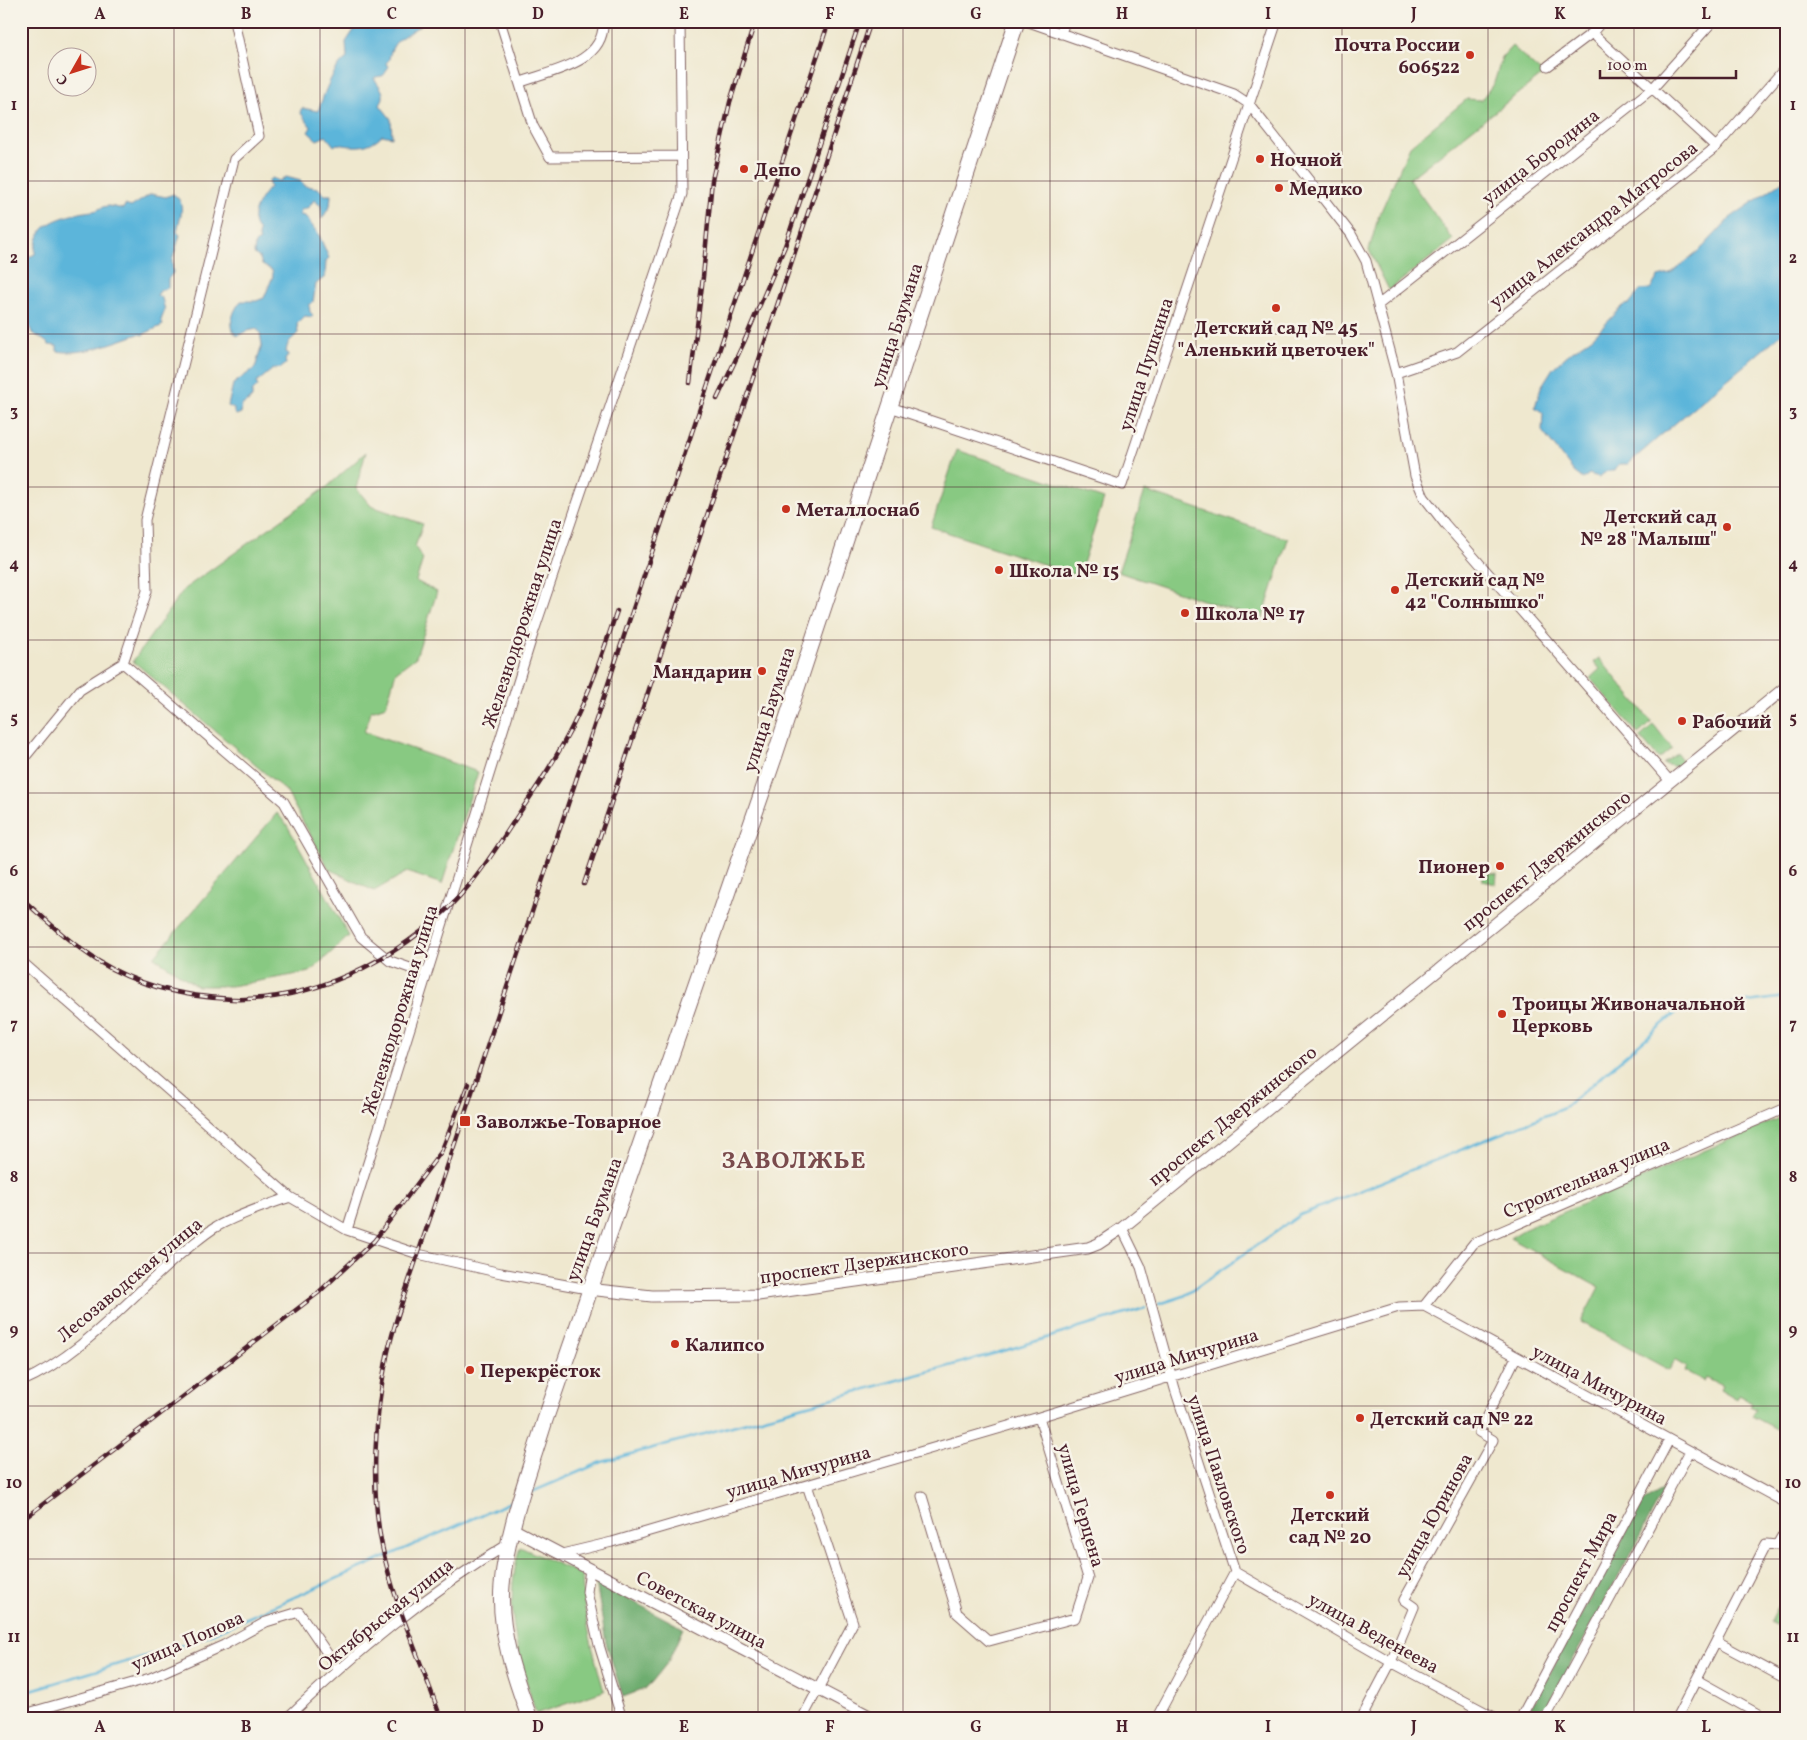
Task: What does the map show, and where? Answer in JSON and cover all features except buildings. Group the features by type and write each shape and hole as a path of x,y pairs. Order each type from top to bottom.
{"main road":[{"name":"улица Баумана","path":"530,1719 520,1690 505,1632 502,1586 511,1536 549,1406 588,1289 660,1092 890,407 1017,21"}],"street":[{"path":"21,762 80,690 123,663 147,591 145,520 234,159 259,136 234,21"},
{"path":"521,82 581,61 595,49 604,32 603,21"},
{"name":"Железнодорожная улица","path":"347,1230 533,634 682,194 680,21"},
{"path":"1026,21 1234,94 1249,104 1351,234 1366,262 1396,373 1416,476 1424,497 1445,524 1670,781"},
{"path":"1061,34 1065,21"},
{"name":"улица Пушкина","path":"890,407 1122,485 1277,21"},
{"path":"1548,66 1592,32 1602,21"},
{"name":"улица Бородина","path":"1378,305 1653,88 1713,21"},
{"path":"500,23 521,82 533,126 550,157 682,156"},
{"path":"1592,32 1716,147"},
{"name":"улица Александра Матросова","path":"1396,373 1457,352 1716,147 1786,67"},
{"path":"123,663 284,802 361,937 390,961 427,974"},
{"name":"проспект Дзержинского","path":"588,1289 652,1296 758,1295 1088,1248 1098,1244 1122,1228 1786,686"},
{"path":"21,961 290,1197 347,1230 424,1256 588,1289"},
{"name":"Строительная улица","path":"1424,1306 1474,1243 1786,1108"},
{"name":"Лесозаводская улица","path":"21,1382 36,1375 99,1330 168,1264 215,1228 252,1210 290,1197"},
{"name":"улица Павловского","path":"1122,1228 1141,1267 1172,1376 1235,1572 1156,1719"},
{"name":"улица Мичурина","path":"562,1554 612,1542 1040,1417 1399,1307 1424,1306 1786,1503"},
{"name":"улица Юринова","path":"1361,1719 1391,1662 1414,1607 1404,1600 1493,1440 1479,1432 1516,1357"},
{"name":"улица Герцена","path":"922,1496 957,1613 989,1641 1075,1618 1088,1578 1040,1417"},
{"name":"проспект Мира","path":"1520,1719 1669,1440"},
{"name":"проспект Мира","path":"1545,1719 1690,1451"},
{"path":"802,1719 853,1623 807,1485"},
{"path":"1777,1545 1786,1529"},
{"name":"Советская улица","path":"511,1536 562,1554 875,1719"},
{"name":"Октябрьская улица","path":"286,1719 338,1669 459,1574 511,1536"},
{"path":"1676,1719 1766,1544 1777,1545 1786,1551"},
{"path":"590,1569 587,1592 599,1645 622,1719"},
{"name":"улица Веденеева","path":"1235,1572 1391,1662 1498,1719"},
{"name":"улица Попова","path":"21,1715 150,1678 224,1645 266,1622 299,1612 338,1669"},
{"path":"1717,1642 1786,1680"},
{"path":"1697,1680 1767,1719"}],"green space":[{"path":"1512,46 1543,74 1409,179 1453,240 1389,290 1369,250 1378,218 1410,146 1467,99 1481,100 1494,83 1502,57"},
{"path":"957,450 1104,499 1079,576 931,527"},
{"path":"366,452 356,488 371,506 423,524 415,547 423,559 416,581 437,592 416,657 396,672 386,706 371,711 364,732 478,772 442,884 407,872 374,891 329,869 286,791 133,661 184,589 327,487"},
{"path":"1145,491 1288,539 1262,620 1118,572"},
{"path":"1599,658 1652,722 1638,734 1590,678 1600,669 1594,662"},
{"path":"1654,725 1672,748 1659,759 1640,737"},
{"path":"1677,753 1684,763 1678,767 1663,764"},
{"path":"277,813 287,825 349,936 310,972 231,986 197,986 154,957"},
{"path":"1483,872 1497,874 1496,884 1483,881"},
{"path":"1786,1115 1786,1434 1752,1416 1756,1409 1750,1406 1752,1402 1739,1395 1737,1399 1720,1389 1722,1385 1706,1377 1704,1381 1685,1371 1687,1367 1675,1360 1669,1370 1581,1322 1599,1287 1510,1238 1523,1230"},
{"path":"1666,1488 1541,1719 1526,1716 1643,1501"},
{"path":"520,1547 582,1575 586,1619 604,1691 536,1714 518,1651 512,1612 512,1592"},
{"path":"596,1582 683,1628 668,1662 647,1688 623,1697 606,1643"},
{"path":"1783,1598 1786,1599 1786,1630 1770,1622"}],"water":[{"path":"355,21 425,21 397,41 386,63 388,67 385,74 374,78 383,94 380,105 391,119 392,137 382,135 372,143 361,146 337,144 334,146 326,136 317,140 308,132 311,127 300,112 302,108 318,111 333,75 347,58 346,42 354,30"},
{"path":"286,177 301,181 305,186 318,188 325,195 331,195 330,206 322,219 321,206 314,200 309,207 301,210 300,215 305,216 319,235 329,258 326,261 325,277 316,284 313,302 309,305 310,312 313,315 312,317 305,316 297,324 298,333 288,345 286,352 289,354 285,360 286,364 281,368 273,369 256,383 258,386 252,392 252,398 242,405 241,413 236,415 234,409 228,406 233,384 255,368 262,345 260,333 257,329 237,336 232,328 232,318 241,301 256,301 264,298 273,276 272,270 262,265 260,258 254,254 255,243 260,240 258,236 259,231 255,226 254,214 259,202 270,187 268,181 272,178 279,181"},
{"path":"1786,179 1786,330 1628,464 1619,464 1615,471 1607,471 1599,477 1589,474 1583,479 1574,472 1542,431 1543,413 1535,407 1541,387 1553,368 1571,352 1592,338 1623,306 1629,304 1640,290 1650,289 1658,277 1670,274 1703,247 1730,218"},
{"path":"151,194 166,197 173,194 178,198 181,207 181,217 177,232 180,235 172,261 173,273 168,279 168,288 161,290 157,295 162,298 165,310 161,320 163,325 142,335 139,334 88,350 78,352 57,351 57,346 49,345 33,333 30,329 27,315 24,316 21,308 21,261 35,254 36,243 40,234 50,223 80,213 95,211 105,206 123,209 125,205 131,207"}],"waterway":[{"path":"1159,1304 1184,1296 1300,1215 1564,1108 1678,1011 1786,997"},
{"path":"527,1494 602,1462 1007,1350 1145,1308"},
{"path":"21,1693 190,1643 513,1501"}],"railway":[{"path":"690,383 703,277 712,180 730,102 755,21"},
{"path":"441,1719 401,1612 387,1568 378,1524 375,1476 377,1426 379,1402 390,1343 405,1292 829,21"},
{"path":"717,399 744,342 785,246 860,21"},
{"path":"821,173 871,21"},
{"path":"584,884 823,168"},
{"path":"21,898 68,939 113,970 163,989 180,993 232,999 266,998 299,992 332,982 364,968 423,930 448,908 484,866 542,779 568,735 592,681 617,611"},
{"path":"21,1521 318,1293 374,1241 441,1152 468,1084"}],"place":[{"name":"Почта России 606522","path":"1470,55"},
{"name":"Ночной","path":"1260,159"},
{"name":"Депо","path":"744,169"},
{"name":"Медико","path":"1279,188"},
{"name":"Детский сад № 45 \"Аленький цветочек\"","path":"1276,308"},
{"name":"Металлоснаб","path":"786,509"},
{"name":"Детский сад № 28 \"Малыш\"","path":"1727,527"},
{"name":"Школа № 15","path":"999,570"},
{"name":"Детский сад № 42 \"Солнышко\"","path":"1395,590"},
{"name":"Школа № 17","path":"1185,613"},
{"name":"Мандарин","path":"762,671"},
{"name":"Рабочий","path":"1682,721"},
{"name":"Пионер","path":"1500,866"},
{"name":"Троицы Живоначальной Церковь","path":"1502,1014"},
{"name":"Заволжье-Товарное","path":"465,1121"},
{"name":"Калипсо","path":"675,1344"},
{"name":"Перекрёсток","path":"470,1370"},
{"name":"Детский сад № 22","path":"1360,1418"},
{"name":"Детский сад № 20","path":"1330,1495"}],"district":[{"name":"ЗАВОЛЖЬЕ","path":"794,1160"}]}
